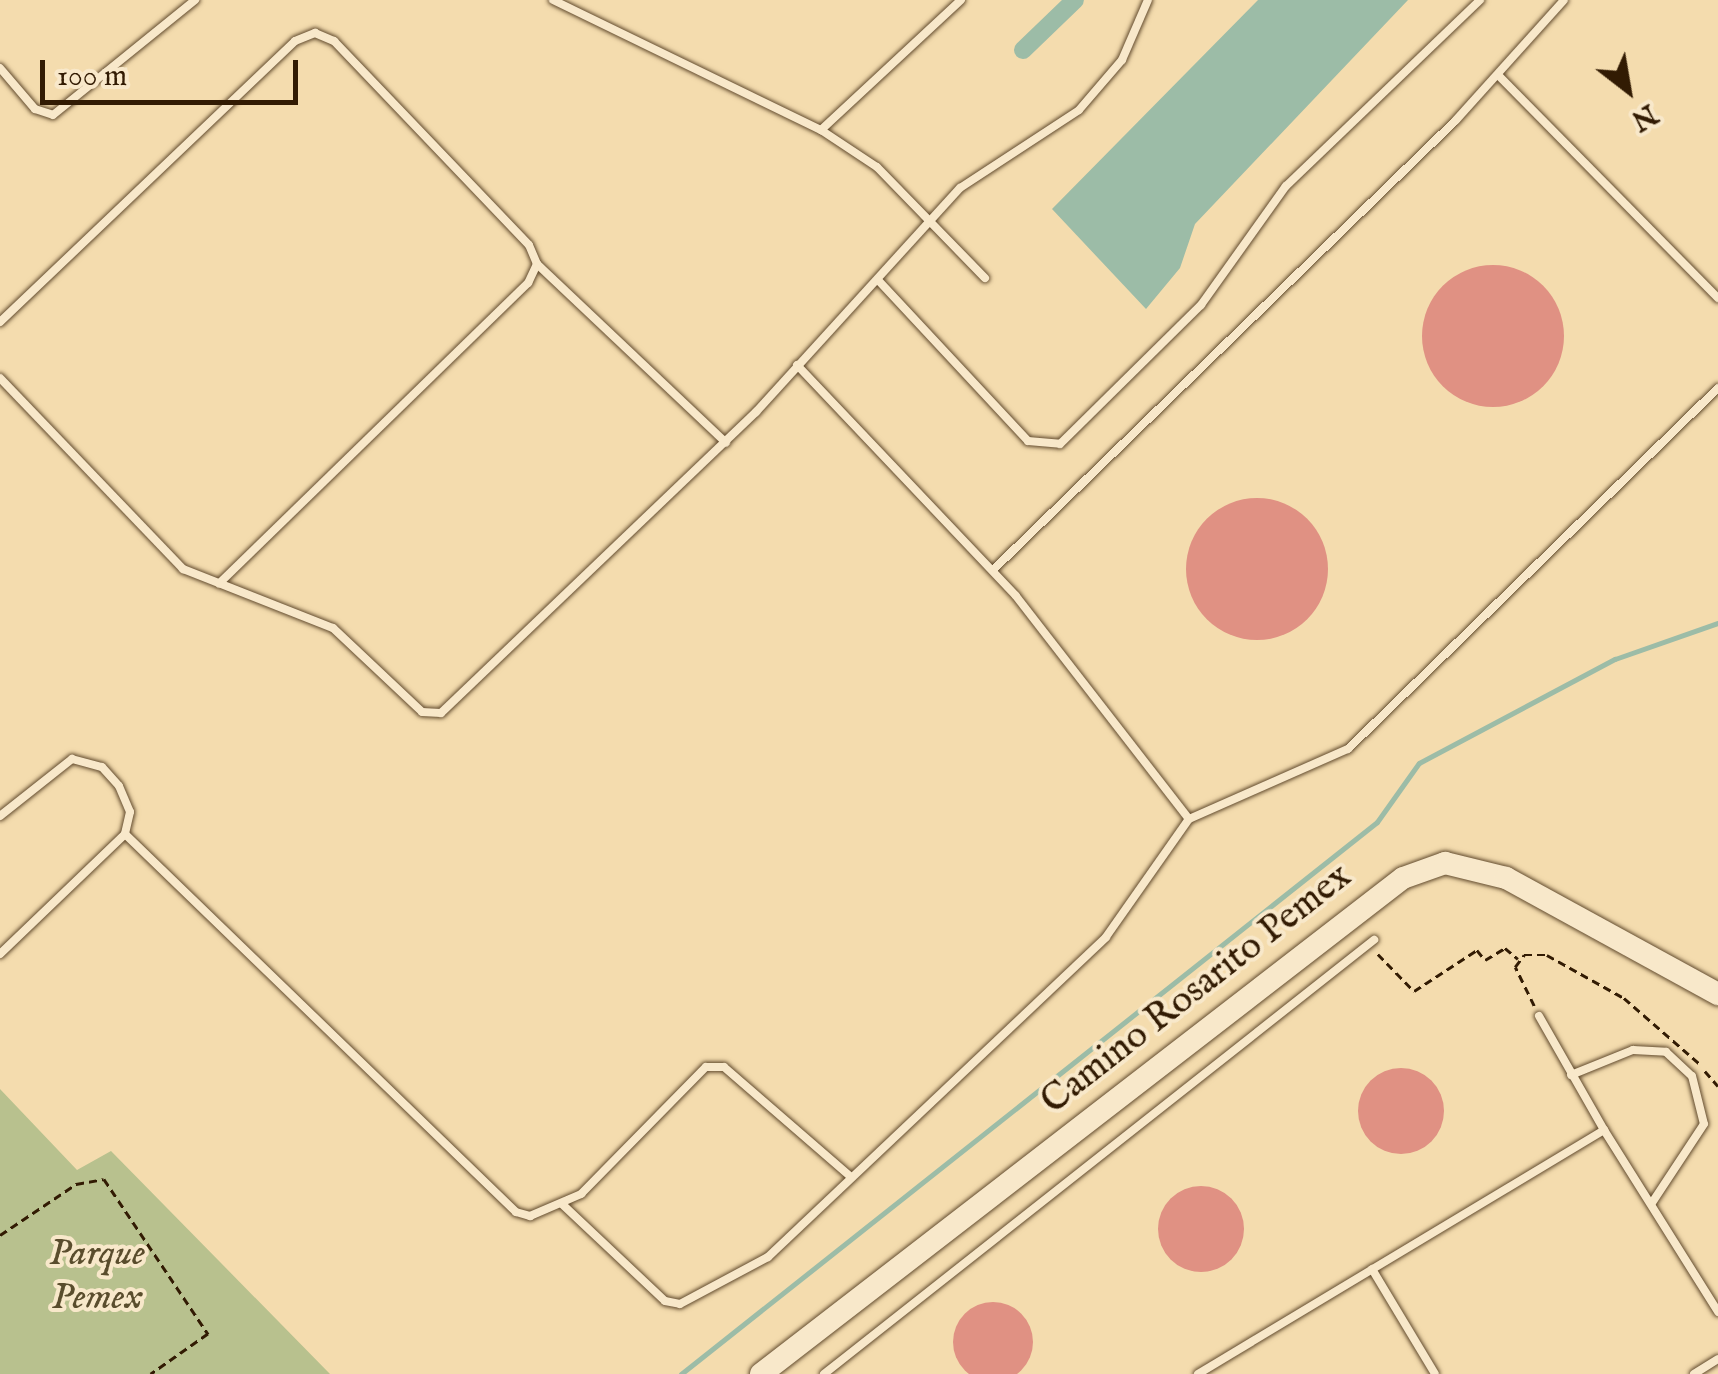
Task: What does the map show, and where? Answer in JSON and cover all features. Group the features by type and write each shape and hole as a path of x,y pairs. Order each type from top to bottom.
{"street":[{"name":"Camino Rosarito Pemex","path":"761,1374 1403,878 1444,864 1506,878 1718,994"}],"lane":[{"path":"0,68 35,109 53,115 195,0"},
{"path":"554,0 821,130 928,219 985,278"},
{"path":"821,130 962,0"},
{"path":"0,378 165,552 219,583 333,628 422,712 441,714 726,442 878,280 928,219 1078,110 1122,60 1148,0"},
{"path":"878,280 1028,440 1060,444 1200,305 1286,186 1480,0"},
{"path":"993,570 1499,76 1564,0"},
{"path":"0,322 294,40 314,33 334,41 529,245 537,264 726,442"},
{"path":"1499,76 1718,298"},
{"path":"219,583 528,283 537,264"},
{"path":"797,365 993,570 1189,819"},
{"path":"562,1204 650,1294 680,1304 786,1245 1106,938 1189,819 1348,749 1718,388"},
{"path":"0,816 72,758 102,767 119,786 130,812 125,834 0,954"},
{"path":"125,834 516,1212 562,1204 706,1068 724,1067 852,1178"},
{"path":"824,1374 1374,940"},
{"path":"1540,1016 1604,1130 1718,1312"},
{"path":"1571,1074 1633,1050 1666,1052 1692,1076 1704,1124 1652,1203"},
{"path":"1198,1374 1604,1130"},
{"path":"1372,1269 1435,1374"},
{"path":"1694,1374 1718,1359"}],"path":[{"path":"1362,949 1386,957 1414,991 1478,950 1485,960 1505,948 1520,960 1548,955 1624,998 1718,1086"},
{"path":"1520,960 1519,982 1540,1016"},
{"path":"0,1234 76,1184 104,1179 208,1334 151,1374"}],"green space":[{"name":"Parque Pemex","path":"0,1089 77,1170 111,1151 330,1374 0,1374"}],"shaded area":[{"path":"1258,0 1408,0 1195,224 1180,268 1146,309 1052,209"}],"building":[{"path":"1493,265 1520,270 1543,286 1559,309 1564,336 1559,363 1543,386 1520,402 1493,407 1466,402 1443,386 1427,363 1422,336 1427,309 1443,286 1466,270"},
{"path":"1257,498 1284,503 1307,519 1323,542 1328,569 1323,596 1307,619 1284,635 1257,640 1230,635 1207,619 1191,596 1186,569 1191,542 1207,519 1230,503"},
{"path":"1401,1068 1425,1075 1437,1087 1444,1111 1437,1135 1425,1147 1401,1154 1377,1147 1365,1135 1358,1111 1365,1087 1377,1075"},
{"path":"1201,1186 1225,1193 1237,1205 1244,1229 1237,1253 1225,1265 1201,1272 1177,1265 1165,1253 1158,1229 1165,1205 1177,1193"},
{"path":"993,1302 1008,1305 1021,1314 1030,1327 1030,1357 1021,1370 1008,1379 993,1382 978,1379 965,1370 956,1357 953,1342 956,1327 965,1314 978,1305"}],"waterway":[{"path":"1023,50 1075,0"},
{"path":"681,1374 1377,822 1419,763 1615,659 1718,623"}]}
